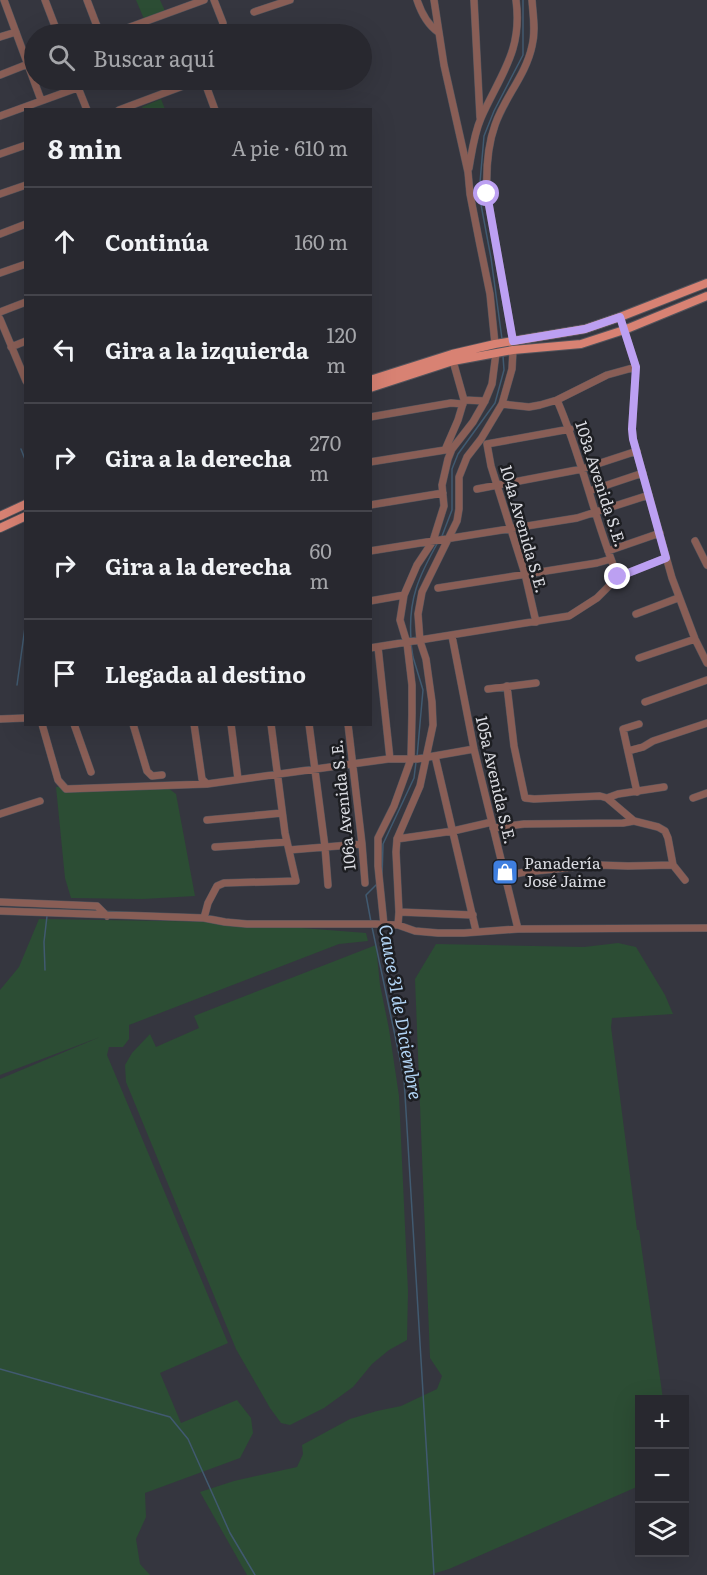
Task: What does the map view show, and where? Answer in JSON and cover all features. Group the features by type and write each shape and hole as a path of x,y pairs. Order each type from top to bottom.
{"main road":[{"path":"512,346 585,329 707,283"},
{"path":"372,379 452,354 512,346 581,344 624,330 707,297"},
{"path":"372,387 496,348"},
{"path":"0,516 24,505"},
{"path":"0,528 24,517"}],"street":[{"path":"4,0 24,53"},
{"path":"45,0 54,24"},
{"path":"96,0 87,2 96,24"},
{"path":"138,24 204,0"},
{"path":"214,0 223,24"},
{"path":"254,12 290,0"},
{"path":"417,0 427,20 438,32"},
{"path":"391,925 380,881 378,838 394,806 411,759 413,642 422,592 441,539 444,506 442,485 448,459 452,449 473,422 485,401 492,384 496,348 490,294 478,240 468,172 438,32 434,0"},
{"path":"474,0 480,119"},
{"path":"468,172 480,119 509,64 513,50 518,24 516,0"},
{"path":"391,925 399,912 397,839 431,756 433,725 426,659 400,620 404,595 417,565 457,521 459,477 467,457 502,404 512,369 512,346 487,194 488,155 495,126 532,47 535,27 532,0"},
{"path":"0,37 16,32"},
{"path":"0,75 24,66"},
{"path":"37,90 41,100"},
{"path":"0,116 62,90"},
{"path":"79,90 86,108"},
{"path":"124,108 172,90"},
{"path":"208,90 214,108"},
{"path":"0,154 24,146"},
{"path":"0,194 24,186"},
{"path":"0,234 24,225"},
{"path":"0,273 24,265"},
{"path":"0,312 24,303"},
{"path":"620,317 636,367 632,429 637,451 678,598 706,659"},
{"path":"0,319 24,379"},
{"path":"11,348 24,342"},
{"path":"448,459 445,450 463,402 453,361"},
{"path":"502,404 540,405 557,400 607,375 636,367"},
{"name":"103a Avenida S.E.","path":"557,400 570,429 618,577"},
{"path":"372,417 451,403 485,401"},
{"name":"104a Avenida S.E.","path":"536,622 525,574 491,466 487,444 570,429"},
{"path":"372,462 445,450"},
{"path":"477,489 582,469 637,451"},
{"path":"589,491 643,473"},
{"path":"372,505 443,493"},
{"path":"372,551 577,518 649,495"},
{"path":"608,551 660,533"},
{"path":"695,541 707,565"},
{"path":"390,759 374,648 569,616 597,598 618,577 666,558"},
{"path":"438,588 611,559"},
{"path":"372,601 404,595"},
{"path":"636,614 678,598"},
{"name":"105a Avenida S.E.","path":"452,636 474,748 518,929"},
{"path":"639,658 695,639"},
{"path":"645,702 707,680"},
{"path":"488,689 536,683"},
{"path":"507,686 514,746 525,798 534,800 600,796 607,798 634,821"},
{"path":"0,719 24,718"},
{"path":"628,751 707,723"},
{"path":"637,792 623,729 639,724"},
{"path":"43,726 58,780 66,789 238,779 352,763 411,759 474,748"},
{"path":"75,726 91,772"},
{"path":"134,726 147,771 152,776 162,775"},
{"path":"194,726 204,781"},
{"path":"231,726 238,779"},
{"path":"204,918 208,903 217,886 224,883 296,881 282,813 271,726"},
{"path":"309,726 328,885"},
{"name":"106a Avenida S.E.","path":"348,726 365,883"},
{"path":"431,756 453,831 476,932"},
{"path":"607,798 618,794 664,787"},
{"path":"693,798 707,793"},
{"path":"0,814 40,801"},
{"path":"207,820 282,813"},
{"path":"397,839 493,825 634,821 665,831 673,865 685,880"},
{"path":"215,847 325,847 362,844"},
{"path":"505,876 525,872 598,866 673,865"},
{"path":"0,902 97,906 107,916"},
{"path":"0,911 204,918 247,924 391,925 415,931 464,933 518,929 707,928"},
{"path":"399,912 473,915"}],"green space":[{"path":"136,0 160,0 165,11 144,19"},
{"path":"161,99 165,108 142,108"},
{"path":"164,785 176,794 195,896 143,899 71,898 65,878 56,787"},
{"path":"39,919 225,922 366,933 368,941 339,944 129,1025 129,1039 123,1047 109,1047 107,1055 228,1343 160,1373 181,1423 237,1400 251,1418 253,1433 240,1458 145,1493 146,1517 136,1539 140,1564 150,1575 0,1575 0,1079 100,1037 0,1075 0,990 19,967"},
{"path":"618,943 636,947 665,995 673,1014 612,1018 611,1027 637,1230 639,1230 662,1395 635,1395 635,1488 449,1569 429,1575 247,1575 200,1492 234,1481 297,1467 303,1454 302,1445 350,1419 401,1406 437,1389 442,1376 430,1358 415,979 436,944 584,947"},
{"path":"376,945 380,985 399,1096 408,1291 407,1340 389,1350 372,1364 353,1387 324,1408 290,1425 281,1423 270,1408 236,1349 126,1082 125,1065 132,1053 150,1034 156,1047 199,1028 194,1016"}],"waterway":[{"path":"502,339 491,258 479,194 484,136 494,111 523,55 523,0"},
{"path":"442,536 452,510 452,469 458,454 495,403 504,370 503,356"},
{"path":"21,449 24,457"},
{"name":"Cauce 31 de Diciembre","path":"411,639 411,612 416,588 438,542"},
{"path":"17,685 24,634"},
{"name":"Cauce 31 de Diciembre","path":"411,644 423,690 417,757"},
{"name":"Cauce 31 de Diciembre","path":"382,878 383,844 414,778 416,762"},
{"name":"Cauce 31 de Diciembre","path":"371,922 366,895 377,884"},
{"path":"45,970 44,942 47,916"},
{"name":"Cauce 31 de Diciembre","path":"372,927 404,1078 434,1575"},
{"path":"0,1369 170,1417 188,1439 230,1533 255,1575"}],"place":[{"name":"Panadería José Jaime","path":"505,872"}],"route":[{"path":"487,194 513,341 585,329 620,317 636,367 633,439 666,558 618,577"}]}
